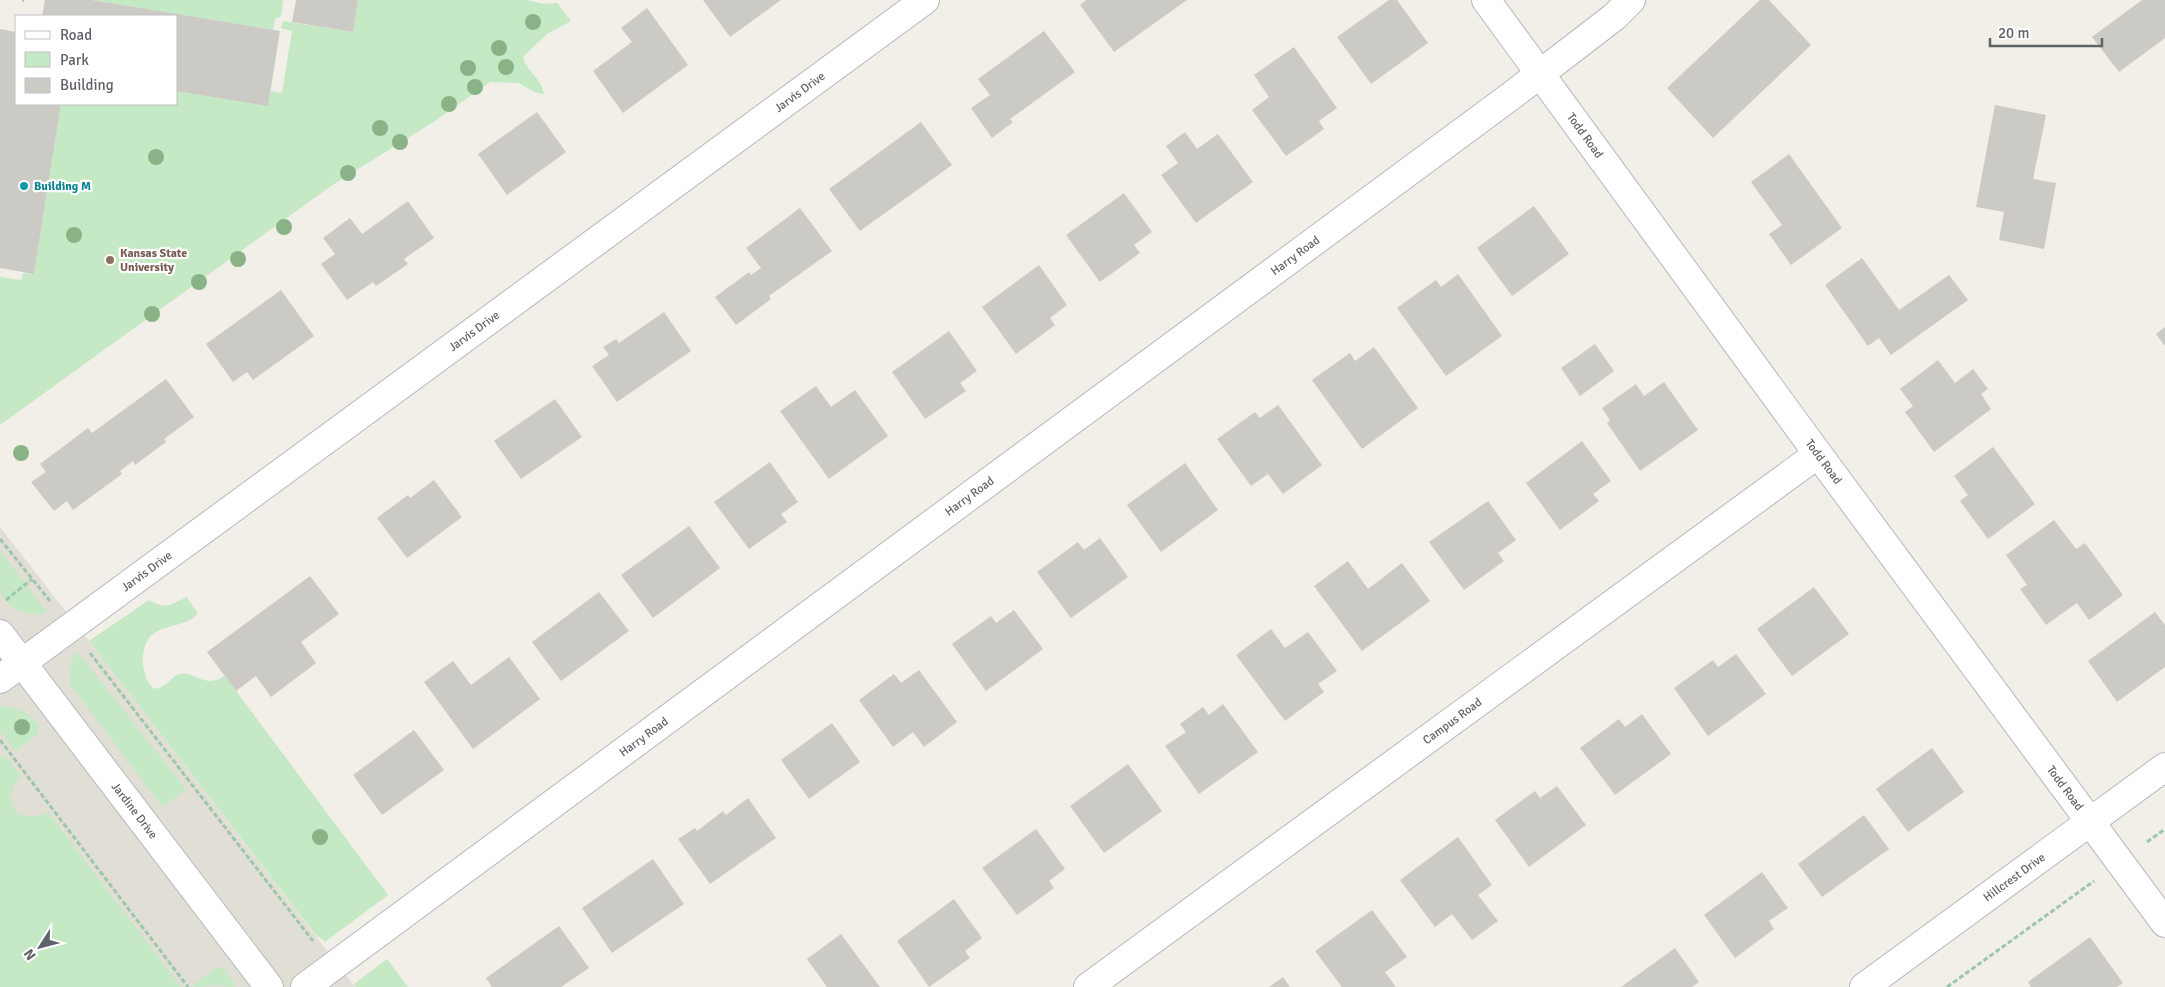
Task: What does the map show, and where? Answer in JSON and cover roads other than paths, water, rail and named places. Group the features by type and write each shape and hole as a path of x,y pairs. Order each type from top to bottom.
{"street":[{"name":"Jarvis Drive","path":"0,679 925,0"},
{"name":"Todd Road","path":"1486,0 1818,454 2165,923"},
{"name":"Harry Road","path":"305,987 1540,75 1614,17 1631,0"},
{"name":"Campus Road","path":"1088,987 1818,454"},
{"name":"Jardine Drive","path":"0,634 269,987"},
{"name":"Hillcrest Drive","path":"1864,987 2165,767"}],"place":[{"name":"Building M","path":"24,186"},
{"name":"Kansas State University","path":"110,260"}]}
